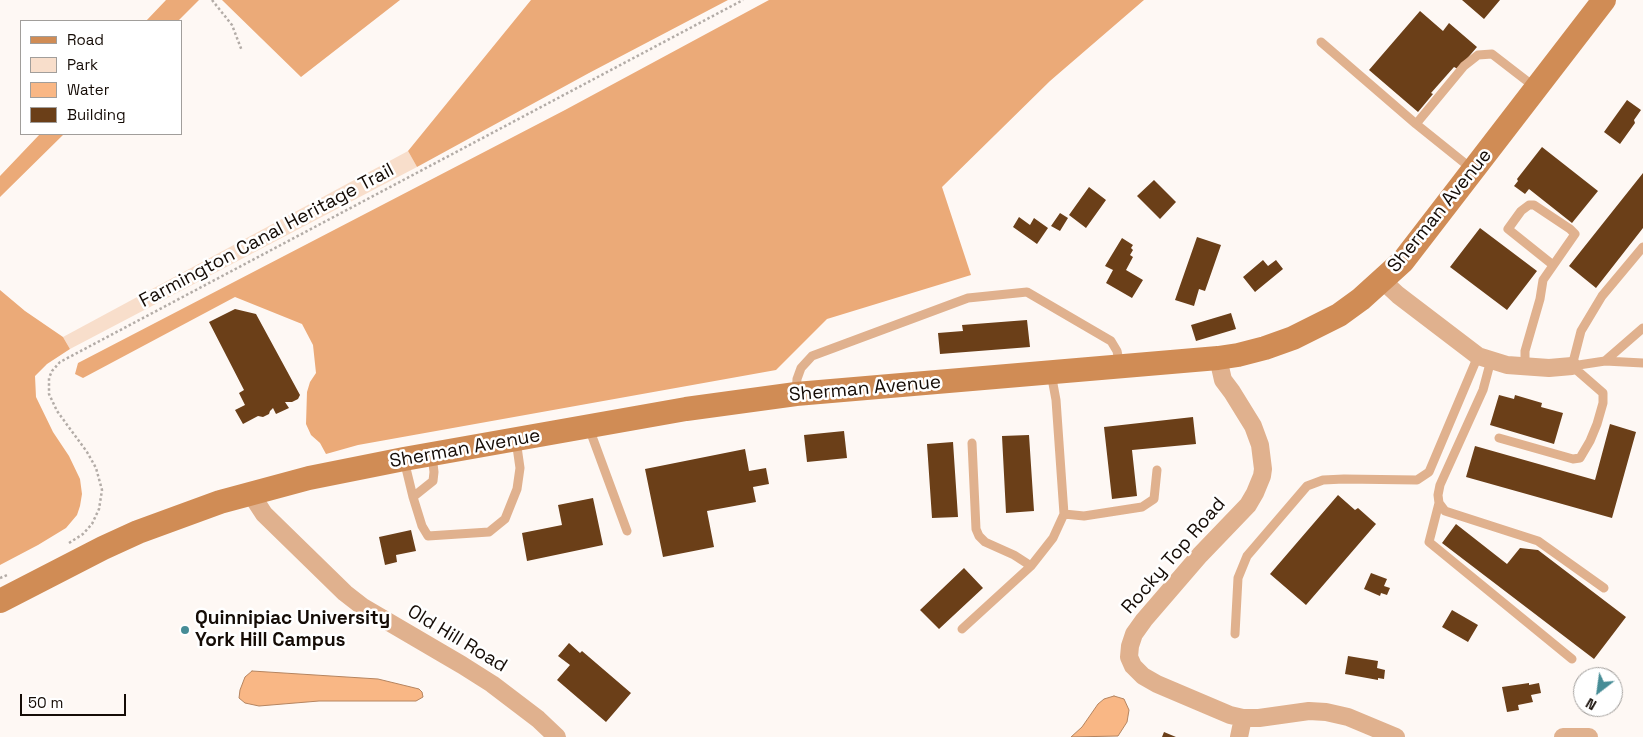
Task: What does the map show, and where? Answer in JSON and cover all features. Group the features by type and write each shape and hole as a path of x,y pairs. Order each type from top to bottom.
{"main road":[{"name":"Sherman Avenue","path":"0,601 138,532 220,502 309,478 404,459 686,409 796,394 1218,358 1265,348 1317,327 1339,315 1383,281 1403,261 1604,0"}],"street":[{"path":"1383,281 1398,295 1485,358 1506,365 1549,368 1572,366"},
{"name":"Rocky Top Road","path":"1218,358 1223,380 1249,418 1260,444 1262,476 1256,493 1248,505 1200,555 1144,620 1134,634 1129,658 1133,666 1143,676 1219,711 1243,718 1270,718 1309,711 1326,712 1348,717 1396,737"},
{"name":"Old Hill Road","path":"251,494 264,514 363,607 483,678 511,698 558,737"},
{"path":"1239,737 1243,718"},
{"path":"1563,737 1589,737"}],"lane":[{"path":"1321,42 1474,171"},
{"path":"1416,124 1464,66 1478,55 1492,54 1536,89"},
{"path":"1526,366 1525,351 1538,309 1543,280 1575,234 1534,205 1529,205 1521,211 1508,229 1553,265"},
{"path":"1572,366 1581,331 1589,317 1602,296 1643,247"},
{"path":"796,394 797,379 801,368 812,356 968,298 1027,292 1111,341 1117,351 1120,367"},
{"path":"1605,361 1643,328"},
{"path":"1485,358 1483,390 1440,485 1439,503 1428,542 1572,659"},
{"path":"1235,634 1238,578 1247,556 1307,486 1324,480 1417,480 1429,472 1485,358"},
{"path":"1572,366 1605,361 1643,363"},
{"path":"1499,438 1573,459 1580,458 1590,442 1597,424 1603,403 1603,393 1572,366"},
{"path":"962,629 1031,566 1053,538 1064,514 1056,400 1051,373"},
{"path":"588,426 627,531"},
{"path":"404,459 422,526 428,536 489,532 505,519 518,489 520,468 516,439"},
{"path":"972,443 976,529 985,542 1014,555 1031,566"},
{"path":"413,496 433,480 432,454"},
{"path":"1064,514 1084,516 1142,507 1154,499 1157,470"},
{"path":"1439,503 1445,511 1538,541 1604,588"}],"path":[{"path":"212,0 232,25 242,51"},
{"name":"Farmington Canal Heritage Trail","path":"65,546 83,534 92,524 99,509 102,490 96,468 88,452 58,410 50,394 49,378 60,362 743,0"},
{"path":"0,578 10,574"}],"green space":[{"path":"408,151 417,167 70,349 63,337"}],"shaded area":[{"path":"166,0 199,0 179,20 147,20"},
{"path":"222,0 400,0 301,77"},
{"path":"531,0 728,0 417,167 408,151"},
{"path":"769,0 1144,0 1050,81 942,187 971,275 827,319 776,370 358,445 326,454 320,443 311,435 306,424 307,392 310,382 316,373 313,345 302,324 235,297 83,378 75,374 78,363 565,110"},
{"path":"39,135 63,135 0,197 0,176"},
{"path":"0,290 25,311 63,337 70,349 47,364 35,376 36,397 53,432 69,456 80,479 82,494 77,515 66,528 0,565"}],"water":[{"path":"252,671 378,679 419,689 423,697 416,701 319,701 259,706 245,703 239,698 245,677"},
{"path":"1114,696 1124,699 1129,710 1127,722 1118,736 1071,737 1082,727 1098,704 1104,699"}],"building":[{"path":"1462,0 1500,0 1484,19"},
{"path":"1420,11 1443,31 1449,23 1477,47 1458,69 1454,67 1431,93 1433,94 1418,112 1369,70"},
{"path":"1627,100 1641,110 1634,120 1635,123 1620,144 1604,132"},
{"path":"1542,147 1598,191 1572,223 1529,189 1525,194 1514,186 1518,181 1517,179"},
{"path":"1643,173 1643,228 1596,288 1569,266"},
{"path":"1154,180 1176,202 1160,219 1137,196"},
{"path":"1089,187 1106,200 1086,228 1069,215"},
{"path":"1060,213 1068,218 1060,231 1051,226"},
{"path":"1019,217 1030,225 1034,218 1048,228 1037,244 1013,227"},
{"path":"1480,228 1537,271 1507,310 1450,267"},
{"path":"1197,237 1221,245 1205,291 1199,289 1194,306 1175,300"},
{"path":"1122,238 1133,245 1130,255 1133,257 1126,270 1143,280 1132,298 1106,283 1113,270 1105,266"},
{"path":"1263,260 1268,266 1276,260 1283,269 1255,292 1243,277"},
{"path":"235,309 256,314 300,395 298,399 292,402 285,402 289,408 276,414 273,408 269,414 263,417 258,416 243,424 235,410 245,405 239,393 244,390 209,322"},
{"path":"1231,313 1236,329 1196,341 1191,325"},
{"path":"1027,320 1030,347 940,354 938,333 963,331 962,325"},
{"path":"1499,395 1514,399 1515,395 1542,403 1541,407 1563,413 1554,444 1490,425"},
{"path":"1193,417 1196,444 1132,450 1137,496 1112,499 1104,427"},
{"path":"1610,424 1636,432 1612,518 1466,477 1475,446 1595,480"},
{"path":"844,431 847,458 807,462 804,435"},
{"path":"1029,435 1034,511 1006,513 1002,436"},
{"path":"953,442 958,517 932,518 927,444"},
{"path":"745,449 749,471 766,468 769,484 753,487 756,502 707,511 714,547 663,557 645,469"},
{"path":"1338,495 1355,510 1358,508 1376,524 1306,605 1270,574"},
{"path":"593,498 603,545 527,561 522,533 562,525 558,505"},
{"path":"1456,524 1507,564 1520,548 1538,550 1626,617 1594,659 1442,543"},
{"path":"411,530 416,551 396,555 397,562 385,565 379,537"},
{"path":"964,568 983,588 939,629 920,610"},
{"path":"1371,573 1387,579 1384,586 1390,588 1387,595 1381,593 1380,596 1364,589"},
{"path":"1452,610 1478,625 1468,642 1442,627"},
{"path":"569,643 580,653 582,651 631,693 606,722 557,680 570,665 558,656"},
{"path":"1348,656 1378,661 1377,668 1385,670 1384,679 1378,678 1378,680 1345,674"},
{"path":"1529,683 1529,685 1539,683 1541,693 1531,695 1533,702 1518,705 1519,710 1507,712 1502,687"},
{"path":"1164,732 1176,737 1162,737"}],"place":[{"name":"Quinnipiac University York Hill Campus","path":"185,630"}]}
